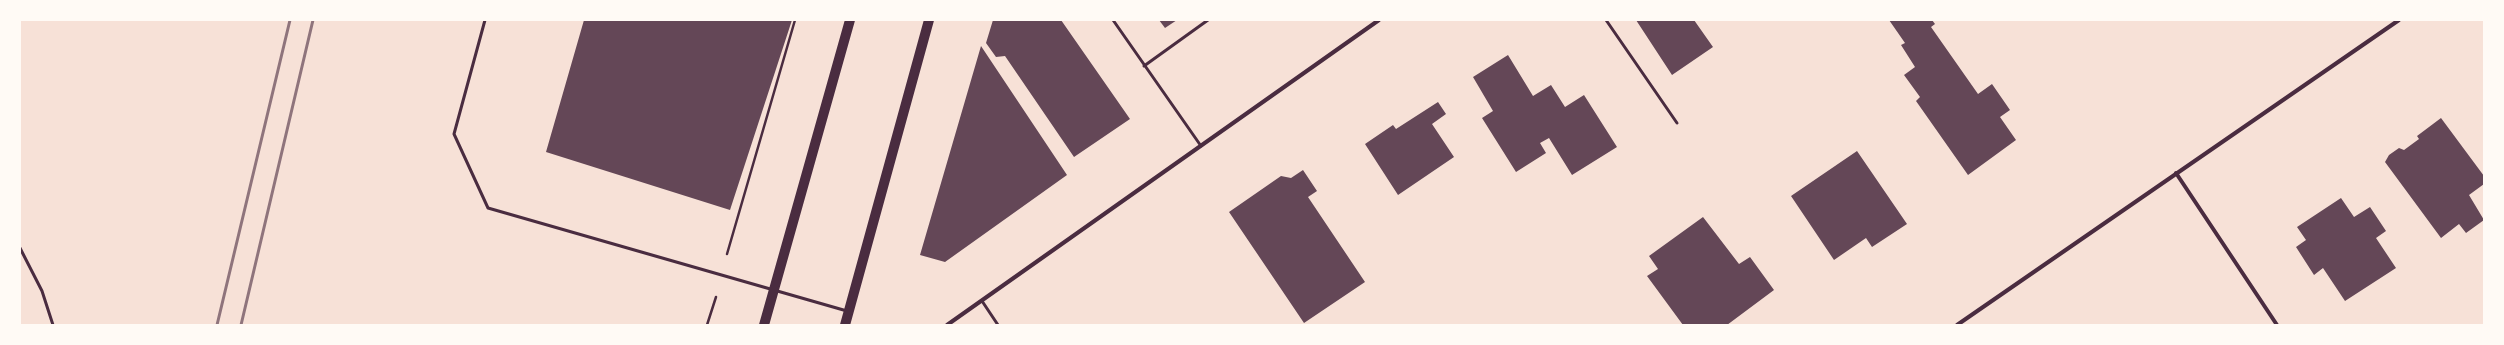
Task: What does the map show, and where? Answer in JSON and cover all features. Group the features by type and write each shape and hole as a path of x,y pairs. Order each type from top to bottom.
{"main road":[{"path":"764,325 850,20"},
{"path":"845,325 929,20"}],"street":[{"path":"947,325 1378,20"},
{"path":"1958,325 2399,20"},
{"path":"2176,173 2278,325"}],"lane":[{"path":"485,20 454,134 488,208 774,289 848,312"},
{"path":"1112,20 1200,146"},
{"path":"1144,66 1208,20"},
{"path":"1606,20 1677,122"},
{"path":"20,248 42,291 53,325"},
{"path":"982,300 998,325"}],"path":[{"path":"733,234 795,20"},
{"path":"708,325 714,304"}],"building":[{"path":"584,20 792,20 730,210 546,152"},
{"path":"993,20 1061,20 1130,119 1074,157 1005,56 996,57 986,43"},
{"path":"1159,20 1177,20 1165,28"},
{"path":"1636,20 1694,20 1713,47 1672,75"},
{"path":"1889,20 1932,20 1935,24 1931,27 1978,94 1992,84 2010,110 2000,117 2016,140 1968,175 1916,101 1920,97 1904,75 1915,67 1901,45 1905,43"},
{"path":"981,46 1067,175 945,262 920,255"},
{"path":"1508,55 1533,96 1551,85 1565,107 1584,95 1617,147 1572,175 1549,138 1540,143 1546,153 1516,172 1482,118 1493,111 1473,77"},
{"path":"1438,102 1446,114 1432,124 1454,157 1398,195 1365,144 1393,125 1396,129"},
{"path":"2441,118 2484,176 2484,184 2469,195 2484,220 2466,233 2459,224 2441,238 2385,162 2389,155 2399,148 2404,150 2419,139 2417,136"},
{"path":"1857,151 1907,224 1872,247 1866,238 1834,260 1791,196"},
{"path":"1303,170 1317,191 1308,197 1365,282 1304,323 1229,212 1281,176 1291,178"},
{"path":"2341,198 2354,217 2370,207 2386,231 2376,238 2396,268 2345,301 2323,268 2314,275 2296,247 2306,240 2297,227"},
{"path":"1703,217 1739,264 1750,257 1774,290 1727,325 1683,325 1647,276 1658,269 1649,256"}],"railway":[{"path":"217,325 290,20"},
{"path":"241,325 313,20"}]}
